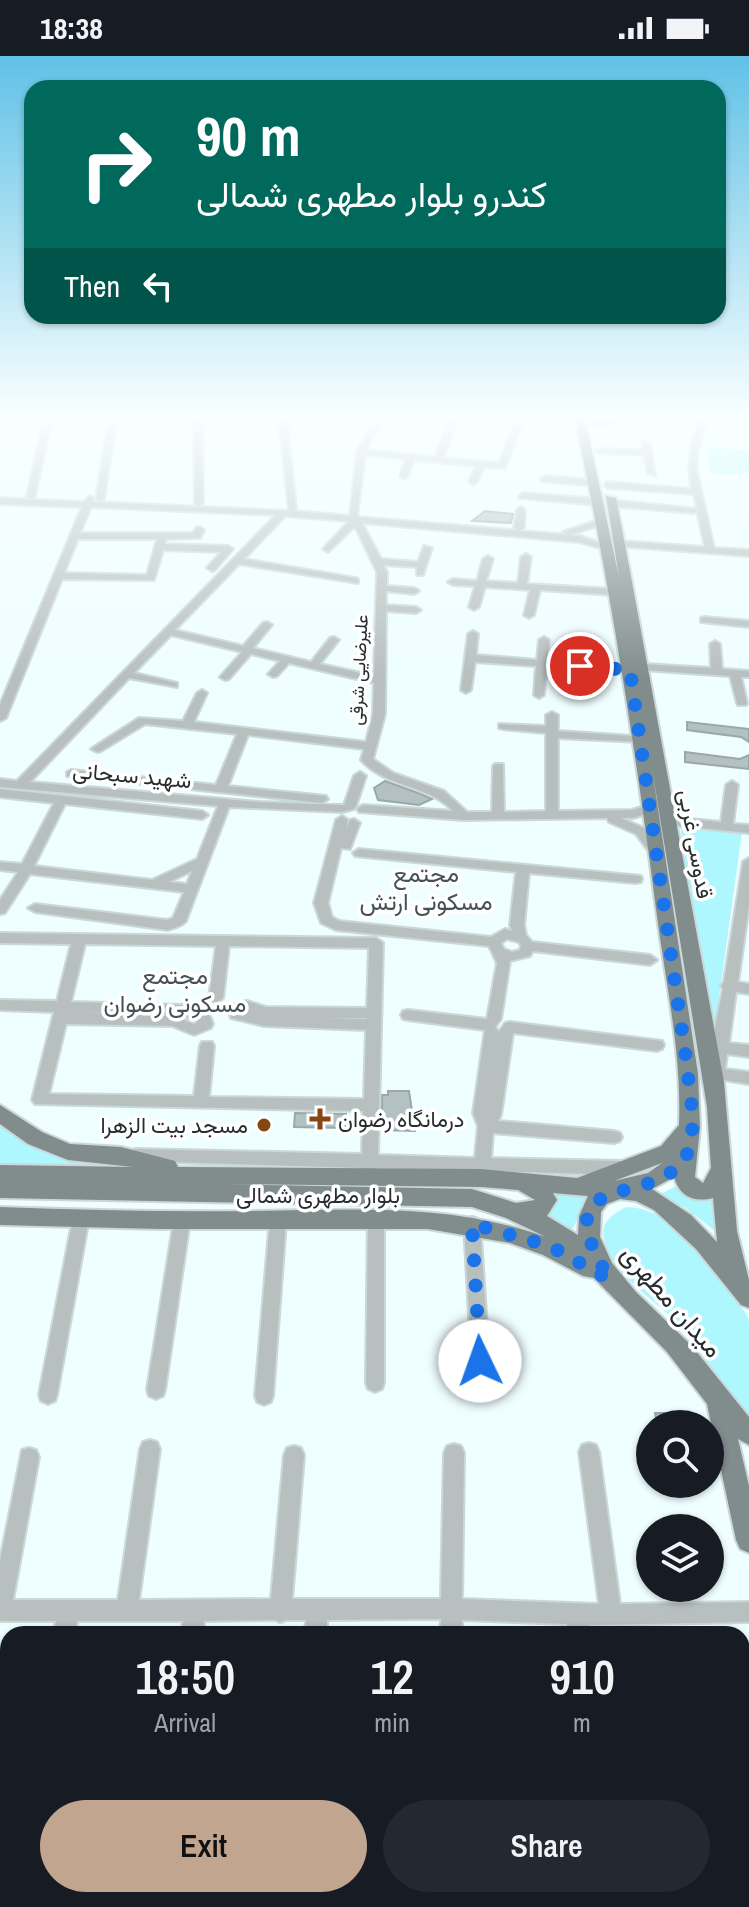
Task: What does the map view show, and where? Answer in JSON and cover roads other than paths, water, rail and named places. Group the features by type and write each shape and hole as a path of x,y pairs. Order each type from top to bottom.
{"main road":[{"name":"قدوسی غربی","path":"604,505 602,522 613,546 615,592 629,627"},
{"name":"قدوسی غربی","path":"606,505 637,668 645,731 651,808 692,1125 686,1157"},
{"name":"قدوسی غربی","path":"645,731 669,821 716,1080 727,1246 743,1289"},
{"path":"0,1113 51,1146 85,1155 121,1155 194,1173"},
{"path":"576,1185 632,1168 668,1152 692,1125"},
{"path":"686,1157 684,1180 696,1192 709,1191 721,1170"},
{"path":"618,1190 654,1180 686,1157"},
{"name":"بلوار مطهری شمالی","path":"0,1174 369,1169 482,1171 510,1179 618,1190"},
{"path":"510,1179 533,1186 546,1200 542,1209 536,1212 515,1210"},
{"name":"بلوار مطهری شمالی","path":"0,1189 472,1198 515,1210 570,1238 610,1280"},
{"path":"618,1190 647,1197 680,1218 717,1253 743,1289"},
{"name":"میدان مطهری","path":"618,1190 599,1200 588,1220 590,1240 610,1280 685,1355 716,1400 749,1433"},
{"path":"0,1216 182,1220 436,1218 472,1224 550,1246 610,1280"},
{"path":"716,1400 745,1488 749,1540"}],"street":[{"path":"0,718 75,536 91,505"},
{"path":"178,505 288,511 345,510 348,505"},
{"path":"225,505 578,535 602,522"},
{"path":"20,785 288,511 288,505"},
{"path":"328,549 355,517 355,505"},
{"path":"645,505 693,510"},
{"path":"701,505 710,550"},
{"path":"519,528 521,510"},
{"path":"315,511 355,517 519,528 578,535 613,546 749,553"},
{"name":"علیرضایی شرقی","path":"355,517 382,572 379,714 367,760 375,769 437,790 453,802 464,816"},
{"path":"160,542 197,536 199,530"},
{"path":"75,536 228,549 212,568"},
{"path":"59,576 151,578 160,542"},
{"path":"377,562 421,569 427,548"},
{"path":"522,586 526,557"},
{"path":"474,607 488,559"},
{"path":"239,561 355,581"},
{"path":"453,582 615,592"},
{"path":"529,615 536,587"},
{"path":"381,588 414,591"},
{"path":"380,608 416,610"},
{"path":"705,620 749,624"},
{"path":"225,677 267,625"},
{"path":"170,632 380,681"},
{"path":"466,690 473,634"},
{"path":"314,665 334,640"},
{"path":"539,695 544,640"},
{"path":"715,644 717,672"},
{"path":"469,658 749,674"},
{"path":"273,674 287,659"},
{"path":"735,673 742,703"},
{"path":"128,675 173,685"},
{"path":"187,725 202,693"},
{"path":"552,715 552,814"},
{"path":"97,749 143,720 371,746"},
{"path":"502,743 503,723 552,730 554,734 645,731"},
{"path":"35,908 168,925 184,917 244,732"},
{"path":"498,814 499,766"},
{"path":"71,774 222,796 325,800"},
{"path":"360,776 321,912 326,920 336,925 650,960"},
{"name":"شهید سبحانی","path":"0,783 222,796 260,806 351,815 569,814"},
{"path":"727,824 732,785"},
{"path":"0,793 202,815"},
{"path":"0,910 26,870 61,800"},
{"path":"569,814 633,814 651,808"},
{"path":"569,814 625,822 640,831 657,854"},
{"path":"669,821 727,824 749,829"},
{"path":"359,853 636,879"},
{"path":"154,885 203,861"},
{"path":"0,866 193,889"},
{"path":"518,868 517,925 511,945 492,1082 493,1115 486,1126 482,1171 632,1168"},
{"path":"748,871 744,919 728,986 716,1080 749,1078"},
{"path":"0,938 376,943 369,1169 121,1155"},
{"path":"79,940 40,1100 371,1105"},
{"path":"216,998 223,943"},
{"path":"728,986 749,989"},
{"path":"0,1005 63,1013 174,1021 194,1030 206,1024 204,1018 182,1010 63,1013"},
{"path":"247,1006 266,1012 374,1019 264,1021 236,1014 235,1010 247,1006"},
{"path":"408,1015 657,1045"},
{"path":"201,1102 207,1046"},
{"path":"719,1048 749,1051"},
{"path":"486,1126 614,1137"},
{"path":"375,1383 376,1217"},
{"path":"48,1395 81,1218"},
{"path":"156,1390 182,1220"},
{"path":"264,1396 278,1220"},
{"path":"472,1224 482,1388"},
{"path":"127,1611 150,1449"},
{"path":"589,1452 611,1615"},
{"path":"451,1626 454,1453"},
{"path":"280,1612 294,1455"},
{"path":"29,1457 0,1611 66,1623 127,1611 193,1623 280,1612 316,1623 450,1609 578,1624 611,1615 749,1612"}],"place":[{"name":"درمانگاه رضوان","path":"320,1119"},
{"name":"مسجد بیت الزهرا","path":"264,1125"}],"district":[{"name":"مجتمع مسکونی ارتش","path":"426,888"},
{"name":"مجتمع مسکونی رضوان","path":"175,990"}]}
